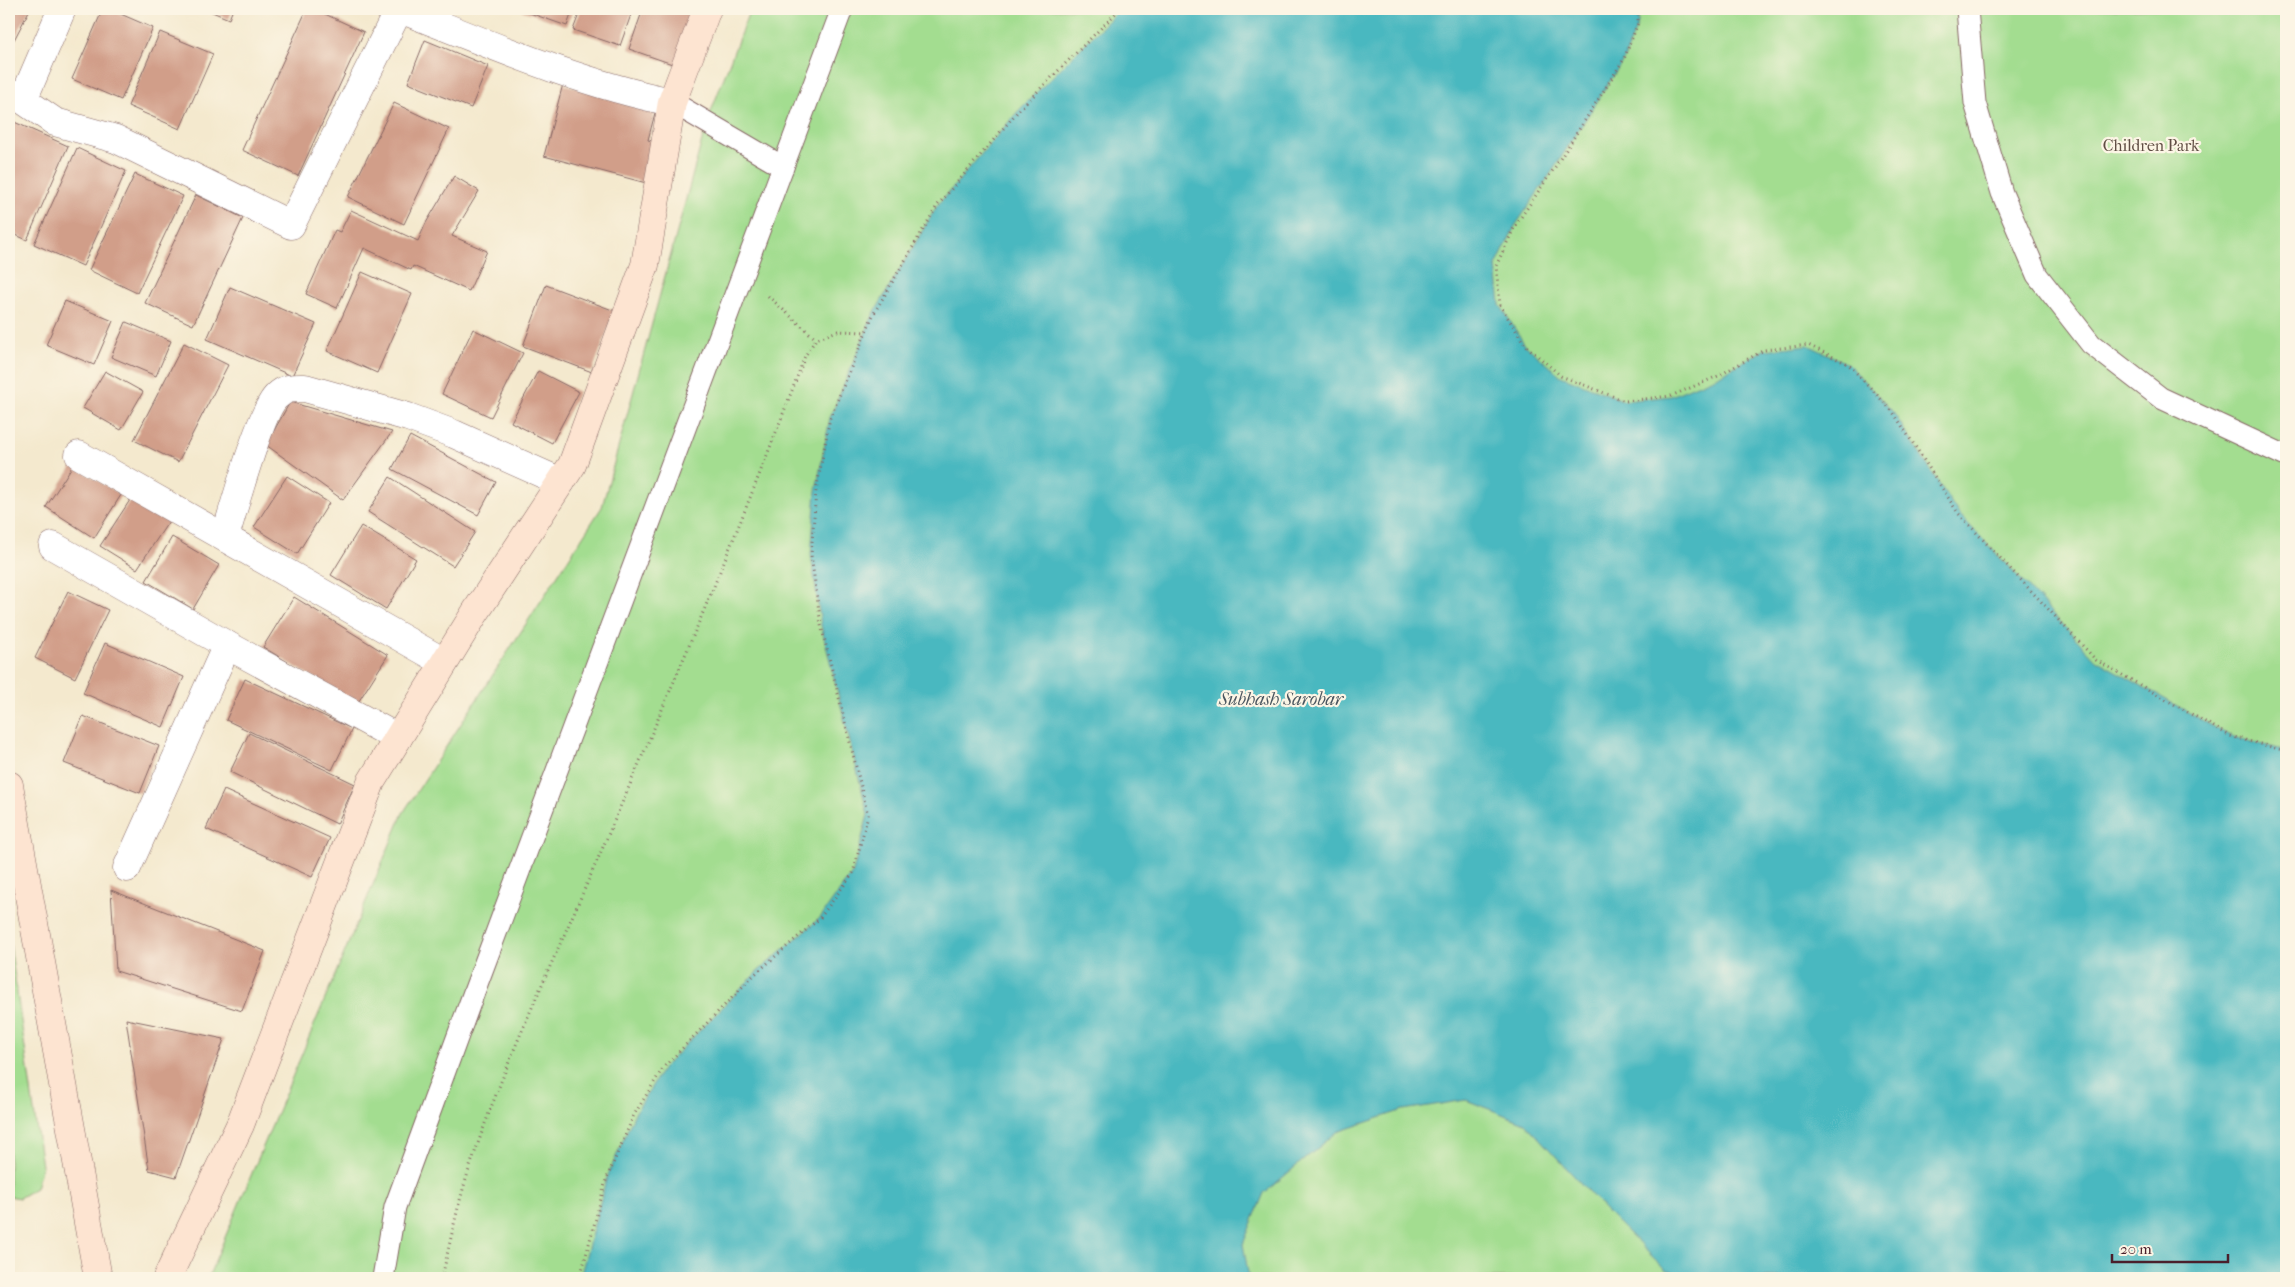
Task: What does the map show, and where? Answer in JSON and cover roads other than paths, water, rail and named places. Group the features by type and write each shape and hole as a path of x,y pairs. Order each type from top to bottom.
{"street":[{"path":"62,9 23,100 55,122 116,139 291,225 400,9 585,80 628,93 672,102"},
{"path":"167,1278 240,1125 371,782 444,662 572,465 645,265 672,102 706,9"},
{"path":"225,537 264,419 275,396 288,388 305,388 408,417 454,434 561,482"},
{"path":"80,455 444,662"},
{"path":"53,546 227,645 398,738"},
{"path":"127,868 227,645"},
{"path":"9,785 98,1278"}],"lane":[{"path":"383,1278 395,1207 842,9"},
{"path":"1967,9 1975,103 2002,192 2037,275 2091,344 2161,398 2286,456"},
{"path":"672,102 783,167"}],"water":[{"name":"Subhash Sarobar","path":"1120,9 1638,9 1638,23 1624,59 1515,226 1496,266 1500,305 1525,345 1561,376 1625,401 1671,396 1718,376 1764,350 1808,345 1848,364 1893,412 1958,513 2096,660 2230,736 2286,751 2286,1278 1701,1278 1666,1270 1610,1215 1525,1123 1466,1100 1403,1110 1337,1132 1264,1193 1243,1244 1249,1278 580,1278 606,1180 634,1115 663,1068 755,974 820,918 853,872 868,815 821,625 811,555 816,491 830,418 873,315 937,206 1019,110"}],"park label":[{"name":"Children Park","path":"2151,145"}]}
